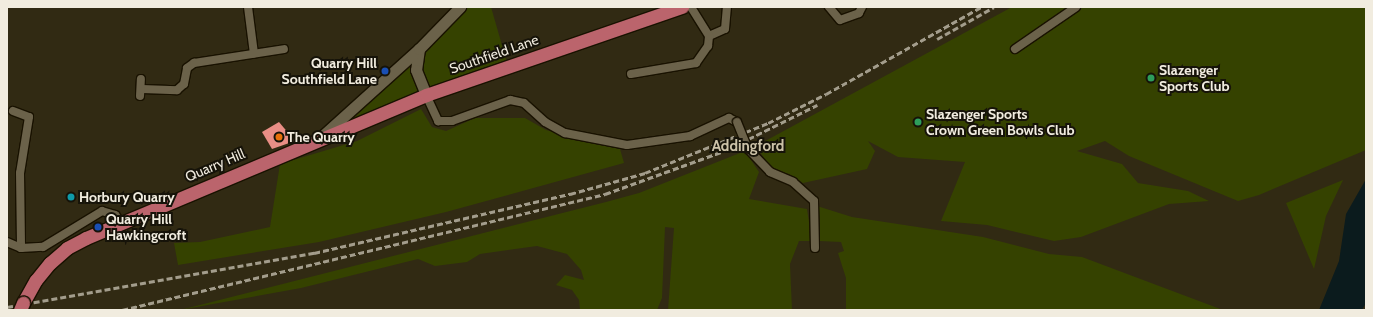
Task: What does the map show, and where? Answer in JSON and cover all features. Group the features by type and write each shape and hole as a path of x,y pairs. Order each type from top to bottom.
{"highway":[{"name":"Southfield Lane","path":"320,138 426,95 682,7"},
{"name":"Quarry Hill","path":"22,307 36,280 68,248 122,223 320,138"}],"main road":[{"name":"Quarry Hill","path":"320,138 419,49 460,7"},
{"path":"419,49 416,70 426,95"}],"street":[{"path":"248,7 254,54"},
{"path":"631,74 696,63 708,46 709,36 691,7"},
{"path":"709,36 725,29 727,7"},
{"path":"829,7 840,20 859,13 862,7"},
{"path":"1015,49 1076,7"},
{"path":"141,78 141,92 177,90 184,84 187,68 194,63 284,49"},
{"path":"426,95 438,120 452,121 510,100 524,103 545,122 565,132 627,145 690,136 729,118 737,122 748,149 770,172 793,182 814,201 815,248"},
{"path":"13,111 29,116 20,173 22,248"},
{"path":"7,242 22,248 43,247 102,211 114,215 122,223"}],"green space":[{"path":"460,7 491,7 508,66 320,138"},
{"name":"Slazenger Sports Club","path":"1012,7 1366,7 1366,150 1259,195 1238,201 1129,156 1105,141 1077,151 1122,164 1138,183 1188,191 1209,201 1169,204 1081,237 1054,241 987,225 941,221 965,162 898,157 868,141 875,151 867,169 803,183 789,174 772,170 756,146"},
{"path":"421,109 432,127 446,131 475,118 525,118 546,130 620,149 624,163 446,212 319,242 178,265 174,243 200,242 270,227 280,164 357,141"},
{"path":"745,151 759,172 749,199 807,209 812,241 799,241 790,264 792,310 668,310 674,228 665,227 662,298 657,310 580,310 579,300 572,290 556,285 565,275 584,280 581,270 567,254 537,246 480,254 467,262 435,266 418,259 301,288 180,310 639,193"},
{"path":"1343,180 1326,216 1314,269 1286,203"},
{"path":"817,206 852,217 983,237 1049,254 1082,257 1223,310 846,310 846,278 838,253 844,251 841,242 819,241"}],"shaded area":[{"path":"1366,179 1366,303 1362,310 1319,310 1339,261 1346,214"}],"building":[{"name":"The Quarry","path":"279,122 295,141 272,149 262,132"}],"railway":[{"path":"7,307 314,253 570,194 645,173 768,123 826,94 981,7"},
{"path":"937,39 994,7"},
{"path":"122,310 605,194 724,151 817,105"}],"place":[{"name":"Quarry Hill Southfield Lane","path":"385,71"},
{"name":"Slazenger Sports Club","path":"1151,78"},
{"name":"Slazenger Sports Crown Green Bowls Club","path":"918,122"},
{"name":"The Quarry","path":"279,137"},
{"name":"Horbury Quarry","path":"71,197"},
{"name":"Quarry Hill Hawkingcroft","path":"98,227"}],"district":[{"name":"Addingford","path":"748,147"}]}
